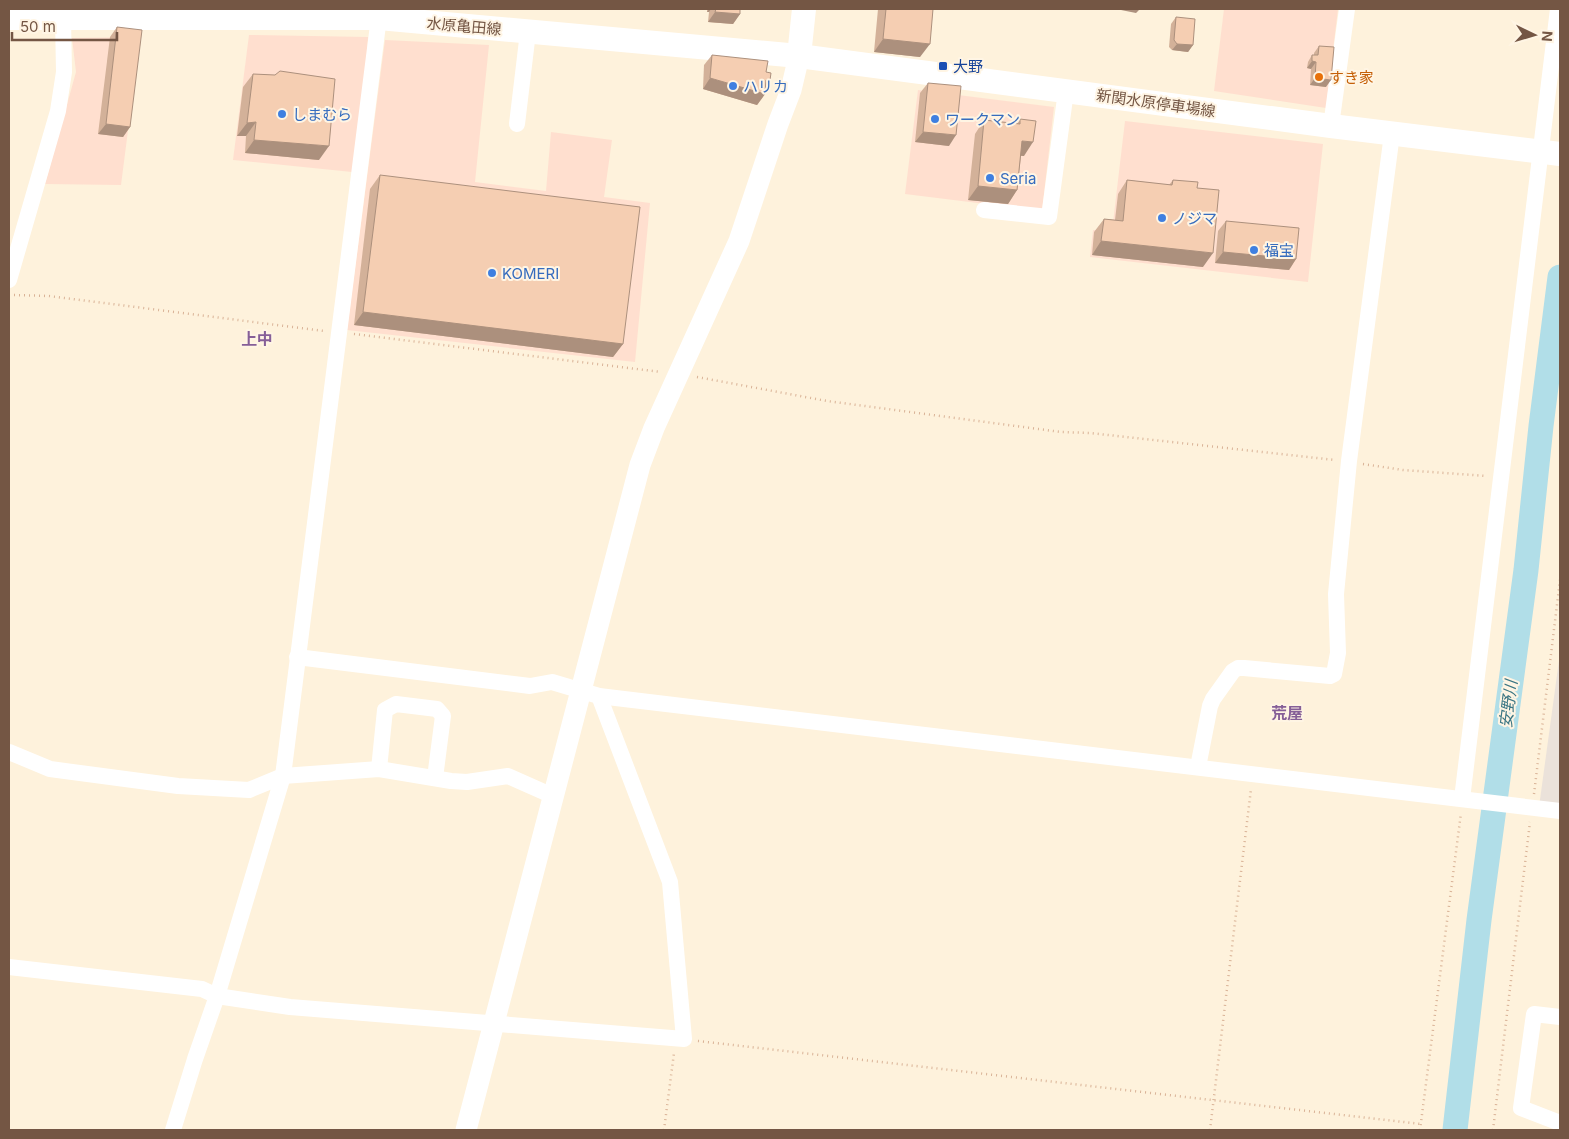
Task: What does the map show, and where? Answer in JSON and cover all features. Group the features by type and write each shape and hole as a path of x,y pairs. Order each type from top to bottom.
{"main road":[{"path":"799,56 804,9"},
{"name":"水原亀田線","path":"9,18 380,14 528,32 799,56"},
{"name":"新関水原停車場線","path":"799,56 1392,134 1549,152"}],"street":[{"path":"1330,126 1347,9"},
{"path":"1465,799 1501,477 1549,152 1558,9"},
{"path":"173,1130 217,996 283,776 380,14"},
{"path":"9,280 58,111 64,72 63,18"},
{"path":"517,124 528,32"},
{"path":"466,1130 552,796 589,693 640,464 654,428 739,241 790,90 799,56"},
{"path":"984,210 1049,217 1066,91"},
{"path":"1198,767 1210,706 1233,671 1238,668 1244,668 1330,676 1334,674 1338,653 1336,594 1349,461 1392,134"},
{"path":"297,656 530,686 552,682 589,693 1560,811"},
{"path":"9,966 202,989 217,996 290,1007 680,1039 670,882 589,693"},
{"path":"379,769 385,710 396,704 437,709 442,716 436,778"},
{"path":"9,752 50,769 178,786 249,790 283,776 379,769 466,782 508,776 552,796"},
{"path":"1560,1017 1534,1014 1521,1108 1560,1123"}],"path":[{"path":"9,295 49,296 680,374 826,401 1042,429 1349,461 1403,470 1501,477"},
{"path":"1493,1130 1560,580"},
{"path":"1210,1130 1252,775"},
{"path":"1420,1130 1465,799"},
{"path":"664,1130 680,1039 1421,1124"}],"shaded area":[{"path":"1224,9 1338,9 1326,108 1214,91"},
{"path":"249,35 368,37 366,69 352,172 233,160"},
{"path":"140,37 121,185 45,184 76,72 72,38"},
{"path":"385,40 489,45 475,182 546,191 551,132 612,140 604,197 650,203 635,362 347,330"},
{"path":"918,90 1054,107 1042,211 905,194"},
{"path":"1125,121 1323,144 1308,282 1090,257 1093,230 1112,231"},
{"path":"1560,653 1560,809 1539,807"}],"building":[{"path":"716,9 740,9 740,14 715,12"},
{"path":"886,9 933,9 930,44 883,39"},
{"path":"1176,17 1195,19 1193,45 1177,44 1174,40"},
{"path":"117,27 142,30 130,127 106,124"},
{"path":"1319,46 1334,47 1331,80 1315,78 1316,62 1312,61 1312,55 1318,55"},
{"path":"712,55 768,61 766,72 771,73 770,80 766,80 765,94 710,78"},
{"name":"しまむら","path":"280,71 335,79 329,146 254,140 256,122 247,123 253,74 275,75"},
{"name":"ワークマン","path":"928,83 961,86 956,135 923,132"},
{"name":"Seria","path":"1020,119 1036,121 1033,142 1022,141 1017,190 978,186 984,120 1020,124"},
{"name":"KOMERI","path":"380,175 640,207 623,344 363,312"},
{"name":"ノジマ","path":"1127,180 1172,185 1173,180 1198,182 1197,188 1219,190 1213,253 1101,241 1104,219 1123,221"},
{"path":"1226,221 1299,228 1296,259 1223,252"}],"waterway":[{"name":"安野川","path":"1455,1130 1479,920 1526,570 1541,426 1560,277"}],"place":[{"name":"大野","path":"943,66"},
{"name":"すき家","path":"1319,77"},
{"name":"ハリカ","path":"733,86"},
{"name":"しまむら","path":"282,114"},
{"name":"ワークマン","path":"935,119"},
{"name":"Seria","path":"990,178"},
{"name":"ノジマ","path":"1162,218"},
{"name":"福宝","path":"1254,250"},
{"name":"KOMERI","path":"492,273"}],"district":[{"name":"上中","path":"257,339"},
{"name":"荒屋","path":"1287,713"}]}
